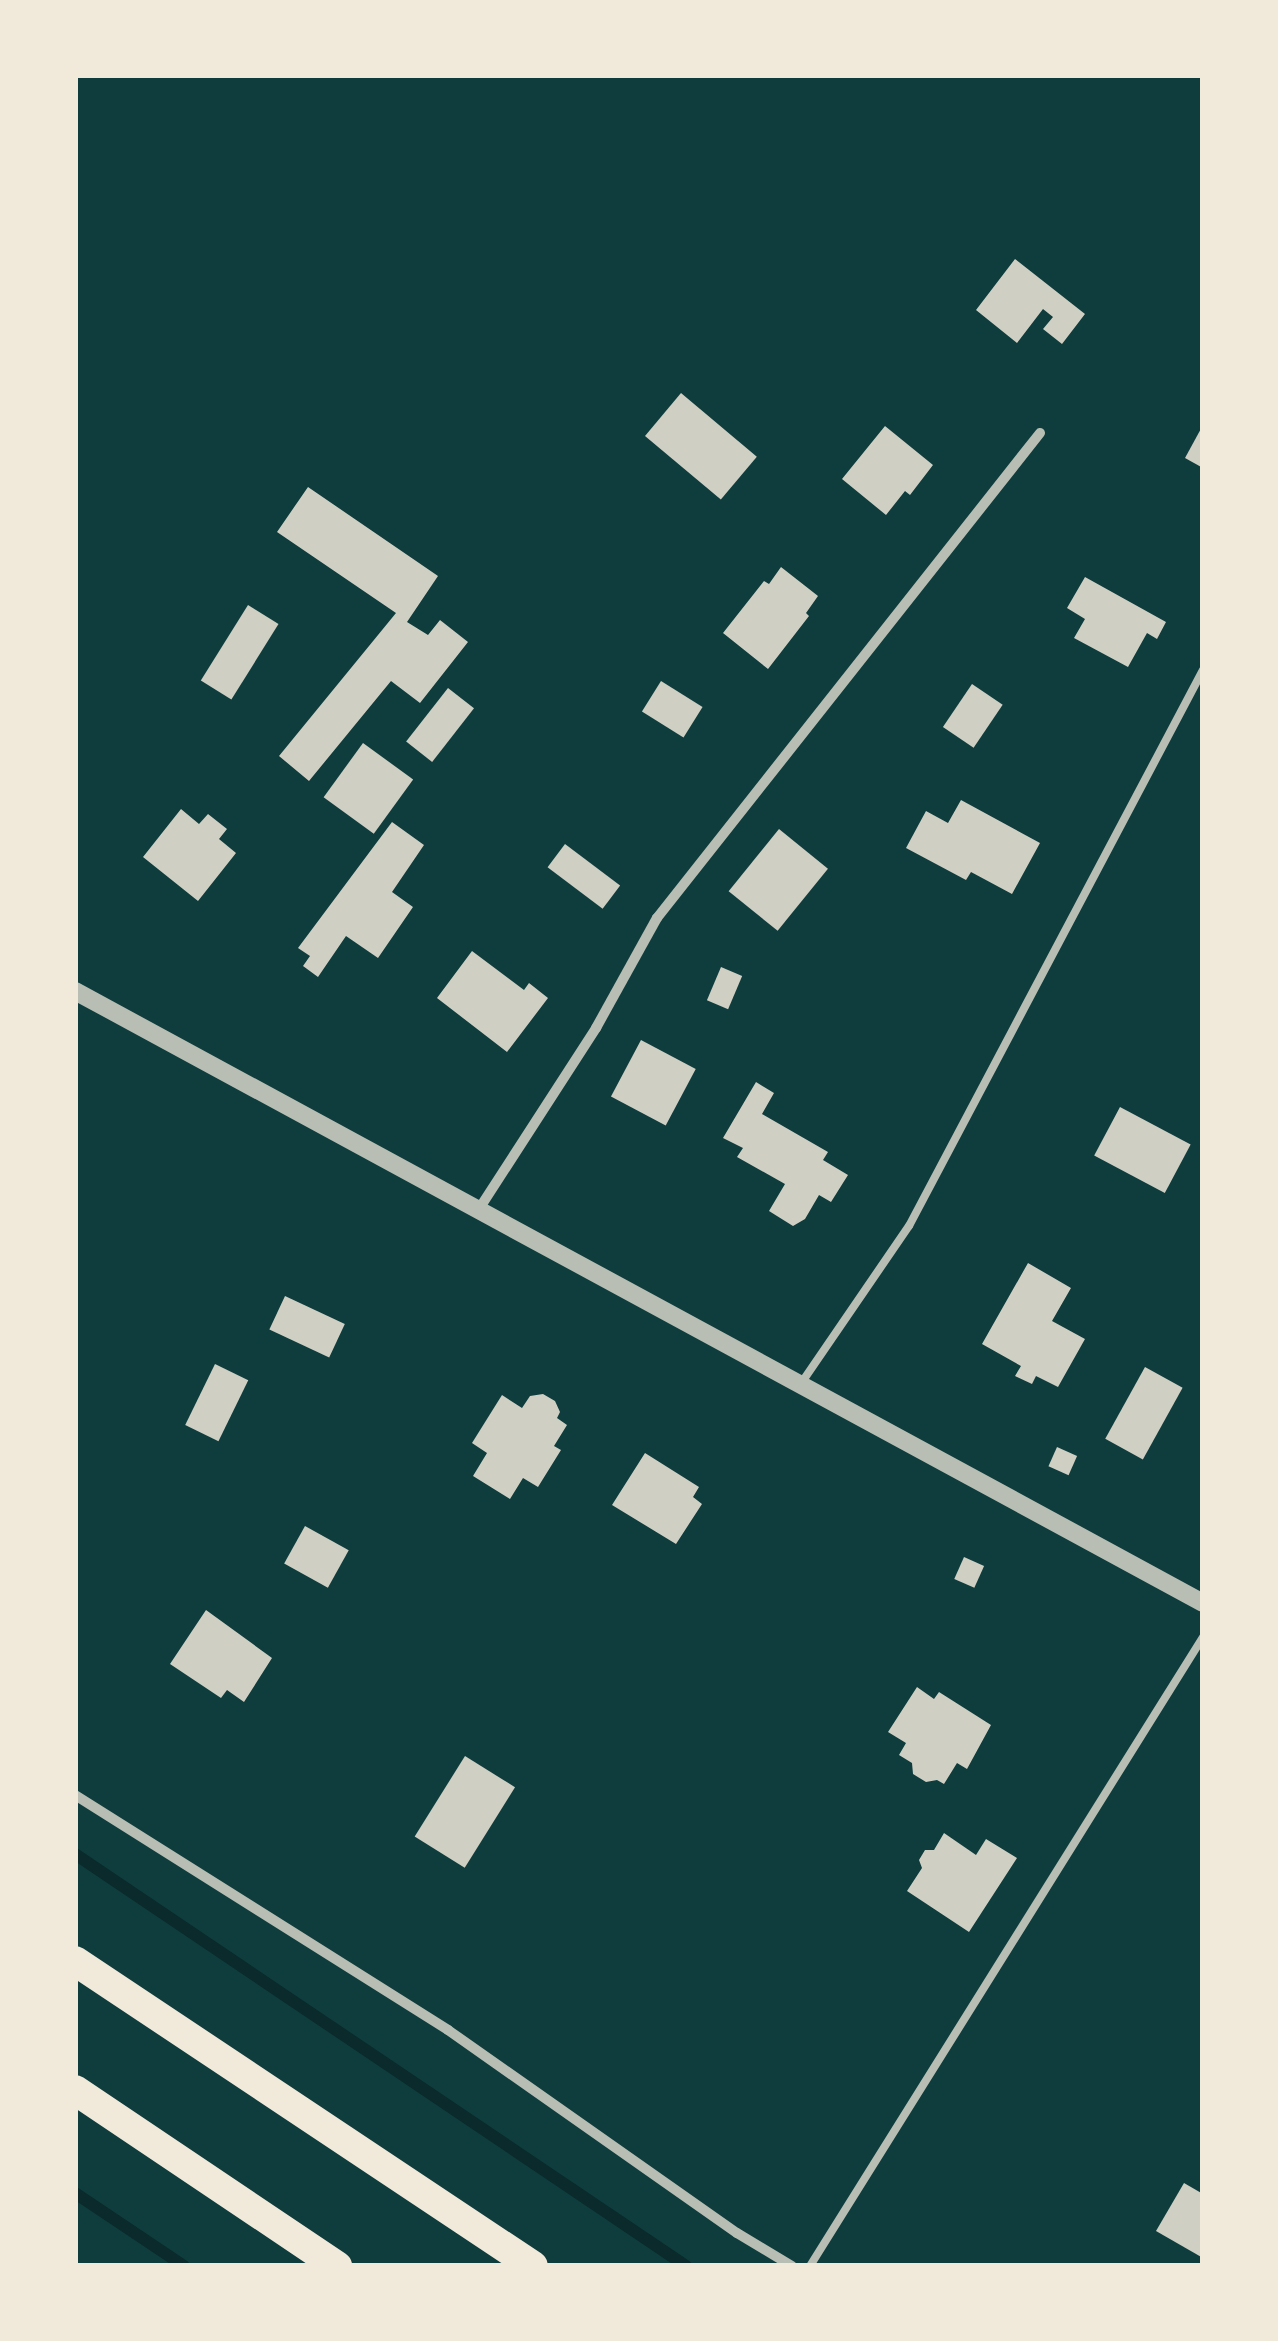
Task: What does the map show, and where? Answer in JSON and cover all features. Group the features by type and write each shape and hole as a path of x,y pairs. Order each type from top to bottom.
{"highway":[{"path":"75,1961 533,2266"},
{"path":"75,2090 337,2266"}],"street":[{"path":"479,1210 596,1028 657,918 1040,433"},
{"path":"75,991 1203,1603"},
{"path":"75,1795 448,2030 737,2233 792,2266"}],"lane":[{"path":"800,1385 909,1226 1203,670"},
{"path":"810,2266 1203,1637"}],"building":[{"path":"1015,259 1085,314 1062,344 1043,329 1053,317 1043,309 1017,343 976,310"},
{"path":"681,393 757,457 721,500 645,436"},
{"path":"1203,425 1203,468 1185,458"},
{"path":"885,426 933,465 910,495 905,491 886,515 842,479"},
{"path":"308,487 438,576 407,622 428,635 440,620 468,642 420,703 391,681 309,781 279,756 396,613 277,532"},
{"path":"781,567 818,596 806,613 809,616 768,669 723,633 764,581 769,584"},
{"path":"1085,577 1166,622 1157,639 1147,633 1128,667 1074,638 1085,619 1067,608"},
{"path":"248,605 279,624 231,700 201,680"},
{"path":"661,681 703,707 683,737 642,712"},
{"path":"972,684 1003,705 974,748 943,727"},
{"path":"448,688 474,708 432,762 406,742"},
{"path":"363,743 413,779 374,834 324,797"},
{"path":"961,800 1040,843 1012,894 971,872 966,880 906,848 926,811 948,823"},
{"path":"181,809 199,824 208,814 227,829 219,839 236,853 198,901 143,857"},
{"path":"392,822 424,845 392,892 413,907 378,958 346,936 318,977 303,966 310,956 298,948"},
{"path":"779,829 828,869 778,931 729,891"},
{"path":"565,844 620,886 603,909 548,867"},
{"path":"472,951 524,990 529,983 548,998 507,1052 437,998"},
{"path":"721,967 742,976 728,1009 707,1000"},
{"path":"641,1040 696,1069 666,1126 611,1097"},
{"path":"756,1082 774,1093 762,1114 828,1152 823,1160 848,1175 831,1202 819,1195 805,1219 793,1226 769,1211 785,1184 737,1157 743,1148 723,1138"},
{"path":"1120,1107 1191,1145 1165,1193 1094,1156"},
{"path":"1028,1263 1071,1288 1052,1321 1085,1339 1058,1387 1036,1376 1032,1384 1015,1376 1021,1366 982,1344"},
{"path":"285,1296 345,1324 329,1357 269,1330"},
{"path":"215,1364 248,1380 218,1441 185,1425"},
{"path":"1145,1367 1183,1388 1143,1460 1105,1439"},
{"path":"543,1394 555,1401 560,1412 557,1418 567,1425 554,1446 561,1450 538,1487 523,1478 510,1499 473,1476 487,1453 472,1443 502,1395 522,1408 530,1396"},
{"path":"1057,1447 1077,1456 1069,1475 1048,1466"},
{"path":"645,1453 699,1487 693,1497 702,1504 676,1544 612,1505"},
{"path":"305,1526 349,1550 328,1588 284,1564"},
{"path":"964,1557 984,1566 974,1588 954,1579"},
{"path":"206,1610 272,1658 244,1702 227,1690 221,1698 170,1664"},
{"path":"917,1687 934,1699 939,1692 991,1725 967,1769 957,1763 944,1784 937,1780 926,1782 913,1774 912,1763 899,1755 906,1743 888,1732"},
{"path":"465,1756 515,1787 465,1868 415,1837"},
{"path":"944,1833 976,1855 986,1839 1017,1858 969,1932 907,1891 922,1868 919,1860 925,1850 934,1850"},
{"path":"1184,2183 1203,2194 1203,2258 1156,2231"}],"waterway":[{"path":"75,1854 686,2266"},
{"path":"75,2193 184,2266"}]}
